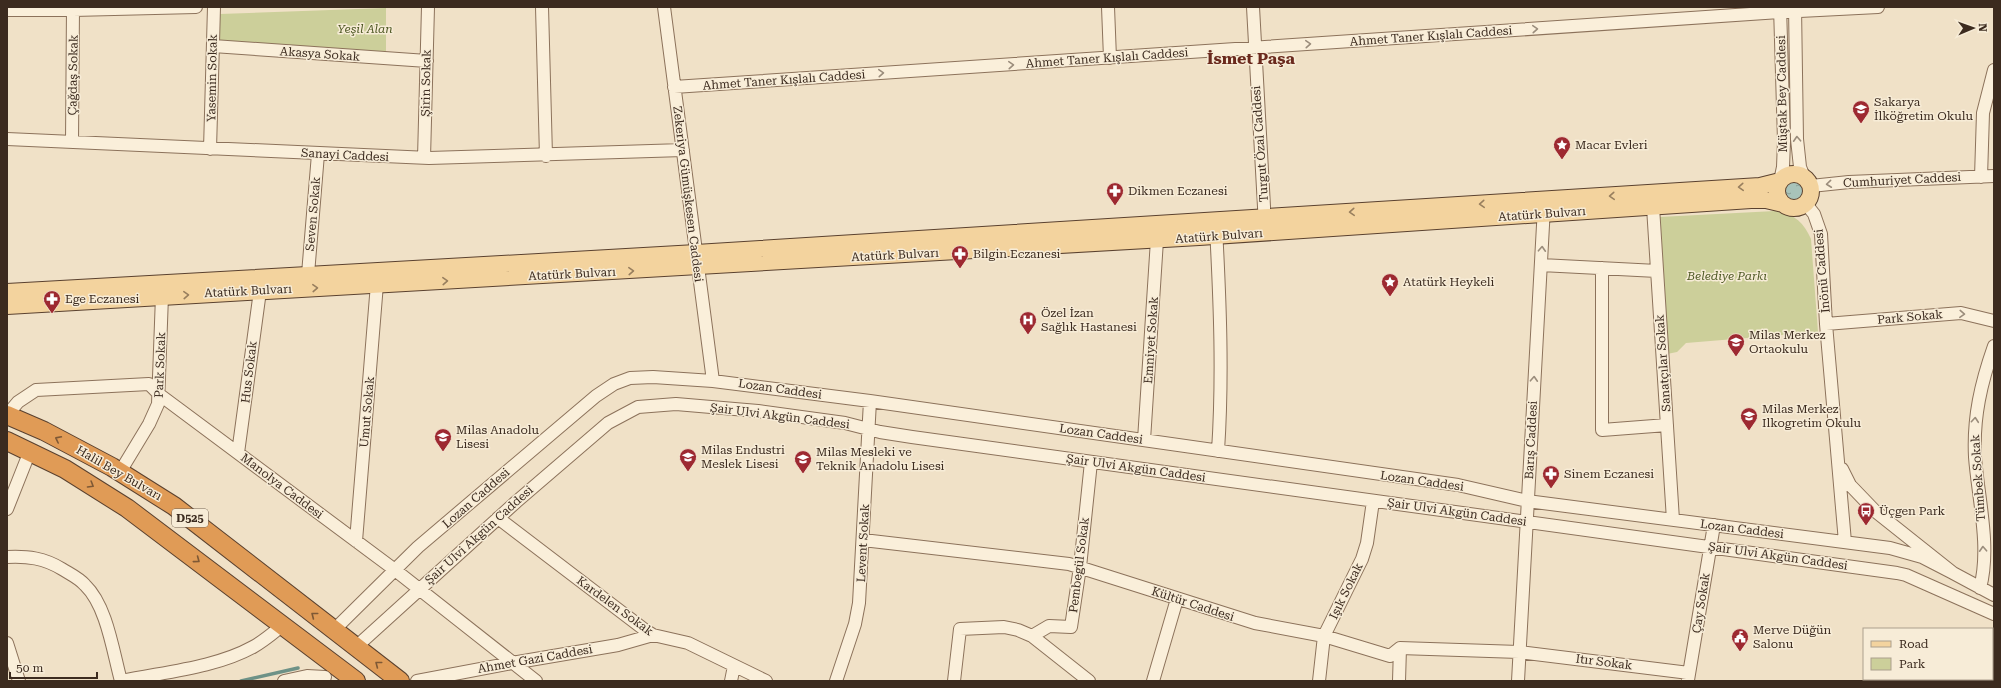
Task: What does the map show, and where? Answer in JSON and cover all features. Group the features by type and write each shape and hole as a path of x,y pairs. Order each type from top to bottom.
{"highway":[{"name":"Halil Bey Bulvarı","path":"7,415 44,431 120,472 201,525 356,647"},
{"name":"Halil Bey Bulvarı","path":"7,441 65,469 127,508 283,625 327,674"},
{"name":"D525","path":"356,647 400,681"},
{"name":"D525","path":"327,674 356,681"}],"main road":[{"path":"1794,174 1807,181 1811,196 1802,207 1792,208 1783,204 1779,200 1777,191 1780,181 1784,177 1794,174"},
{"name":"Atatürk Bulvarı","path":"7,306 377,284 697,260 1544,207 1760,186 1780,181"},
{"name":"Atatürk Bulvarı","path":"1544,207 1653,207 1758,200 1783,204"},
{"name":"Atatürk Bulvarı","path":"7,292 308,274 697,260 1157,240 1216,228"}],"street":[{"path":"7,10 196,7"},
{"name":"Yasemin Sokak","path":"210,149 214,7"},
{"name":"Şirin Sokak","path":"424,158 428,7"},
{"path":"542,7 546,156"},
{"name":"Zekeriya Gümüşkesen Caddesi","path":"664,7 713,380"},
{"path":"1108,7 1110,58"},
{"name":"Turgut Özal Caddesi","path":"1253,7 1254,48 1265,225"},
{"name":"Ahmet Taner Kışlalı Caddesi","path":"674,87 1254,48 1780,9 1878,7"},
{"name":"Çağdaş Sokak","path":"72,142 73,9"},
{"name":"Müştak Bey Caddesi","path":"1780,9 1784,141 1783,167 1780,181"},
{"name":"Müştak Bey Caddesi","path":"1795,9 1797,139 1800,167 1807,181"},
{"name":"Akasya Sokak","path":"213,46 427,62"},
{"path":"1981,176 1983,113 1994,70"},
{"name":"Sanayi Caddesi","path":"7,139 424,158 546,156 683,150"},
{"name":"Seven Sokak","path":"308,274 318,154"},
{"name":"Cumhuriyet Caddesi","path":"1807,181 1843,182 1994,176"},
{"name":"İnönü Caddesi","path":"1806,204 1814,214 1821,234 1826,324 1845,542"},
{"name":"Barış Caddesi","path":"1518,681 1544,207"},
{"name":"Sanatçılar Sokak","path":"1653,207 1672,520"},
{"path":"1216,228 1222,372 1218,451"},
{"name":"Emniyet Sokak","path":"1144,440 1157,240"},
{"path":"1541,265 1657,271"},
{"path":"1602,268 1602,430 1667,425"},
{"name":"Umut Sokak","path":"356,540 377,284"},
{"name":"Hus Sokak","path":"238,454 260,291"},
{"name":"Park Sokak","path":"120,472 156,413 160,395 162,296"},
{"name":"Park Sokak","path":"1826,324 1961,313 1994,321"},
{"name":"Tümbek Sokak","path":"1980,588 1984,564 1975,458 1975,424 1983,379 1994,346"},
{"name":"Lozan Caddesi","path":"334,630 418,548 596,396 622,380 640,377 713,380 870,401 1458,485 1527,501 1845,542 1909,552 1953,573"},
{"name":"Manolya Caddesi","path":"7,415 26,396 36,390 48,388 149,384 160,395 420,589 536,681"},
{"name":"Levent Sokak","path":"836,681 855,624 859,603 864,540 870,401"},
{"name":"Şair Ulvi Akgün Caddesi","path":"356,647 498,518 608,423 638,407 664,404 716,407 845,423 912,437 1897,573 1906,575 1994,614"},
{"path":"7,509 30,452"},
{"name":"İnönü Caddesi","path":"1839,461 1850,485 1865,503 1953,573 1994,595"},
{"name":"Pembegül Sokak","path":"1032,636 1049,626 1071,627 1080,567 1092,462"},
{"name":"Işık Sokak","path":"1319,681 1324,636 1362,559 1367,543 1373,501"},
{"name":"Kardelen Sokak","path":"498,518 653,635 688,643 766,681"},
{"name":"Çay Sokak","path":"1689,677 1714,525"},
{"name":"Kültür Caddesi","path":"864,540 1020,557 1080,567 1255,623 1324,636 1390,656 1400,648 1519,652"},
{"path":"7,557 22,556 44,560 85,584 103,615 122,681 212,662 232,656 260,643 283,625"},
{"path":"1154,681 1177,599"},
{"path":"954,681 960,629 1004,626 1032,636 1089,681"},
{"name":"Ahmet Gazi Caddesi","path":"417,681 512,662 618,645 653,635"},
{"path":"7,643 19,681"},
{"path":"1399,681 1400,648"},
{"name":"Itır Sokak","path":"1519,652 1689,677"},
{"path":"731,681 734,666"},
{"path":"284,681 307,676 327,674"}],"green space":[{"name":"Yeşil Alan","path":"386,8 386,52 219,41 220,14"},
{"name":"Belediye Parkı","path":"1775,211 1787,214 1797,219 1805,228 1811,239 1818,332 1686,343 1677,352 1667,354 1659,217"}],"water":[{"path":"1794,182 1800,185 1803,191 1800,197 1794,200 1788,197 1785,191 1788,185"}],"waterway":[{"path":"241,681 298,668"}],"place":[{"name":"Sakarya İlköğretim Okulu","path":"1861,124"},
{"name":"Macar Evleri","path":"1562,160"},
{"name":"Dikmen Eczanesi","path":"1115,206"},
{"name":"Bilgin Eczanesi","path":"960,269"},
{"name":"Atatürk Heykeli","path":"1390,297"},
{"name":"Ege Eczanesi","path":"52,314"},
{"name":"Özel İzan Sağlık Hastanesi","path":"1028,335"},
{"name":"Milas Merkez Ortaokulu","path":"1736,357"},
{"name":"Milas Merkez Ilkogretim Okulu","path":"1749,431"},
{"name":"Milas Anadolu Lisesi","path":"443,452"},
{"name":"Milas Endustri Meslek Lisesi","path":"688,472"},
{"name":"Milas Mesleki ve Teknik Anadolu Lisesi","path":"803,474"},
{"name":"Sinem Eczanesi","path":"1551,489"},
{"name":"Üçgen Park","path":"1866,526"},
{"name":"Merve Düğün Salonu","path":"1740,652"}],"district":[{"name":"İsmet Paşa","path":"1251,58"}]}
